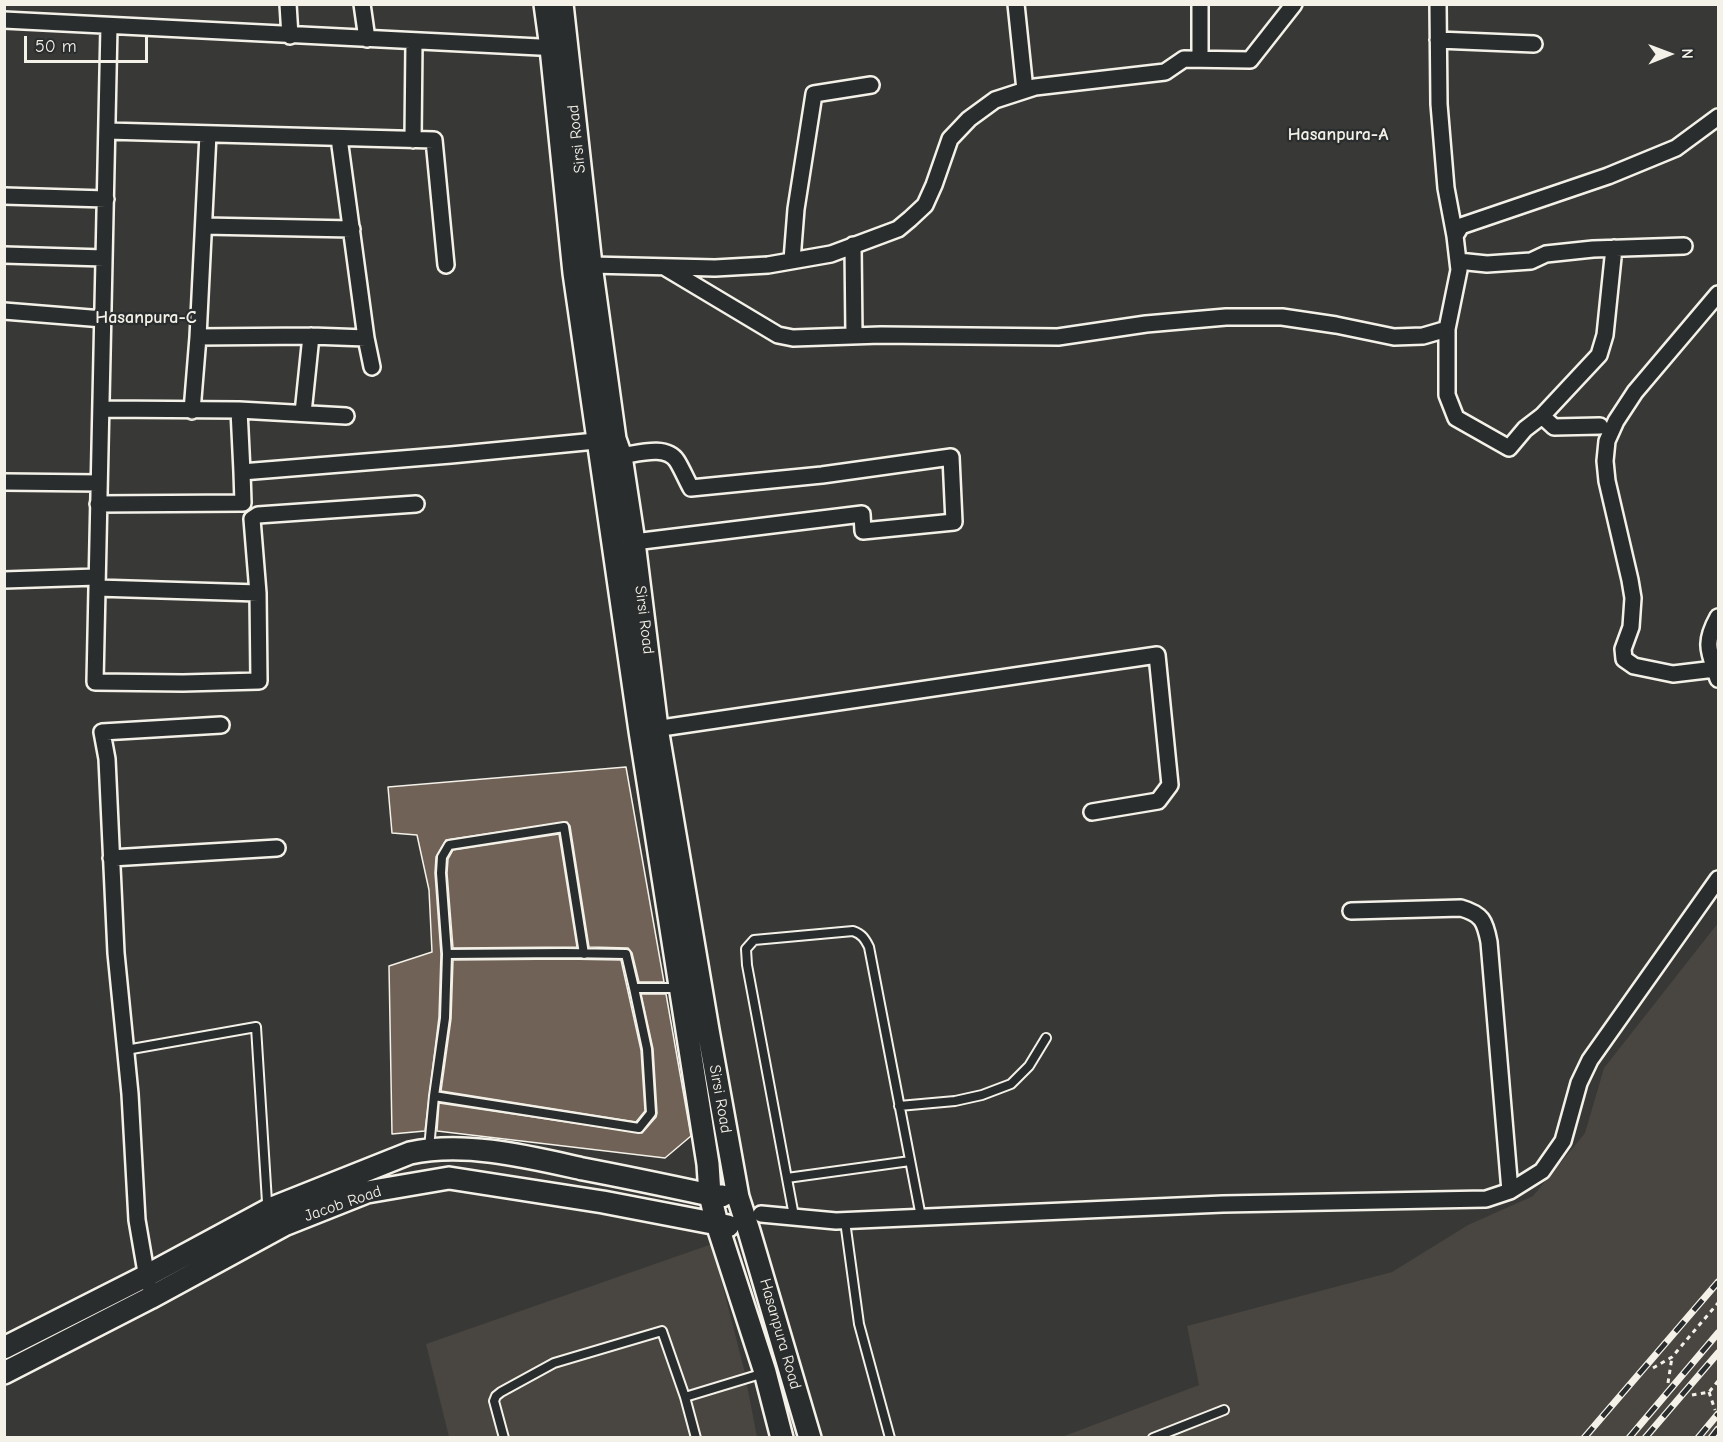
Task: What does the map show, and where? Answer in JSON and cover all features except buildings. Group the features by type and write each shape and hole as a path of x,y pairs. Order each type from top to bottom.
{"street":[{"path":"288,4 290,36"},
{"path":"362,4 367,39"},
{"name":"Sirsi Road","path":"545,4 559,48 591,265 681,988 708,1164 710,1195 717,1224 765,1372 782,1437"},
{"name":"Sirsi Road","path":"562,4 559,48 574,273 634,542 649,730 738,1197 755,1222"},
{"path":"1016,4 1025,90"},
{"path":"1200,4 1200,59"},
{"path":"591,265 715,268 768,264 831,254 898,229 925,205 950,139 969,119 995,100 1035,87 1165,72 1184,59 1250,60 1294,4"},
{"path":"1438,4 1438,104 1446,188 1459,270 1447,329 1447,395 1456,418 1509,448 1599,355 1605,335 1614,248"},
{"path":"4,20 559,48"},
{"path":"109,26 95,682 259,681 258,593 252,519 243,503 239,410"},
{"path":"1438,40 1534,44"},
{"path":"413,140 414,42"},
{"path":"792,260 796,209 814,94 871,85"},
{"path":"1455,236 1461,226 1608,176 1676,148 1719,117"},
{"path":"107,131 434,140 446,265"},
{"path":"192,411 208,134"},
{"path":"339,138 366,338 372,367"},
{"path":"4,196 106,199"},
{"path":"204,226 352,229"},
{"path":"853,245 854,336"},
{"path":"1458,261 1487,264 1531,261 1546,254 1614,248 1684,246"},
{"path":"4,255 104,258"},
{"path":"664,266 778,335 793,338 881,335 1058,337 1146,324 1237,317 1282,317 1394,337 1423,336 1447,329"},
{"path":"1719,294 1635,392 1616,421 1607,441 1605,461 1607,482 1633,598 1631,627 1623,649 1624,659 1634,666 1673,674 1717,674 1709,649 1710,632 1719,616"},
{"path":"4,311 103,319"},
{"path":"303,413 311,336"},
{"path":"198,337 366,338"},
{"path":"101,409 239,410 346,416"},
{"path":"1542,416 1554,427 1600,426"},
{"path":"242,472 612,445 663,451 670,454 676,459 690,488 822,475 951,457 954,522 863,531 862,514 634,542"},
{"path":"4,482 99,483"},
{"path":"98,504 243,503"},
{"path":"252,519 258,515 416,504"},
{"path":"4,580 258,593"},
{"path":"649,730 1157,655 1170,785 1158,801 1092,812"},
{"path":"150,1298 137,1220 130,1094 116,953 107,759 102,732 221,725"},
{"path":"111,858 277,848"},
{"path":"755,1222 794,1216 846,1221 1222,1204 1486,1199 1510,1191 1542,1171 1563,1141 1579,1083 1590,1060 1719,879"},
{"path":"1351,911 1461,908 1474,912 1482,919 1488,942 1510,1191"},
{"name":"Jacob Road","path":"4,1348 146,1276 410,1154 429,1149 466,1150 538,1160 710,1195 738,1197"},
{"name":"Jacob Road","path":"4,1373 150,1298 278,1216 367,1192 449,1178 591,1200 717,1224 755,1222"},
{"name":"Hasanpura Road","path":"755,1222 810,1437"}],"lane":[{"path":"429,1149 445,1018 447,954 441,873 442,857 449,845 564,827 584,954"},
{"path":"794,1216 747,965 746,949 754,940 853,931 864,938 869,947 921,1217"},
{"path":"434,1096 639,1128 651,1113 647,1049 626,954 447,954"},
{"path":"634,988 681,988"},
{"path":"126,1050 256,1027 267,1202 278,1216"},
{"path":"899,1106 955,1101 982,1095 1011,1084 1029,1066 1046,1038"},
{"path":"787,1178 910,1161"},
{"path":"846,1221 860,1324 890,1437"},
{"path":"504,1437 494,1401 501,1392 560,1361 662,1331 696,1437"},
{"path":"685,1397 765,1372"},
{"path":"1153,1437 1224,1410"}],"path":[{"path":"1653,1368 1672,1357 1719,1303"},
{"path":"1668,1383 1672,1357"},
{"path":"1692,1395 1709,1392 1719,1381"},
{"path":"1709,1392 1715,1410"}],"shaded area":[{"path":"1718,923 1718,1437 1059,1438 1199,1385 1187,1326 1392,1272 1468,1225 1533,1196 1585,1133 1604,1068"},
{"path":"712,1244 744,1369 757,1437 449,1437 426,1344"}],"railway":[{"path":"1584,1438 1718,1282"},
{"path":"1629,1438 1718,1333"},
{"path":"1645,1438 1718,1353"},
{"path":"1698,1438 1718,1414"},
{"path":"1711,1438 1718,1429"}],"district":[{"name":"Hasanpura-A","path":"1338,135"},
{"name":"Hasanpura-C","path":"146,318"}]}
